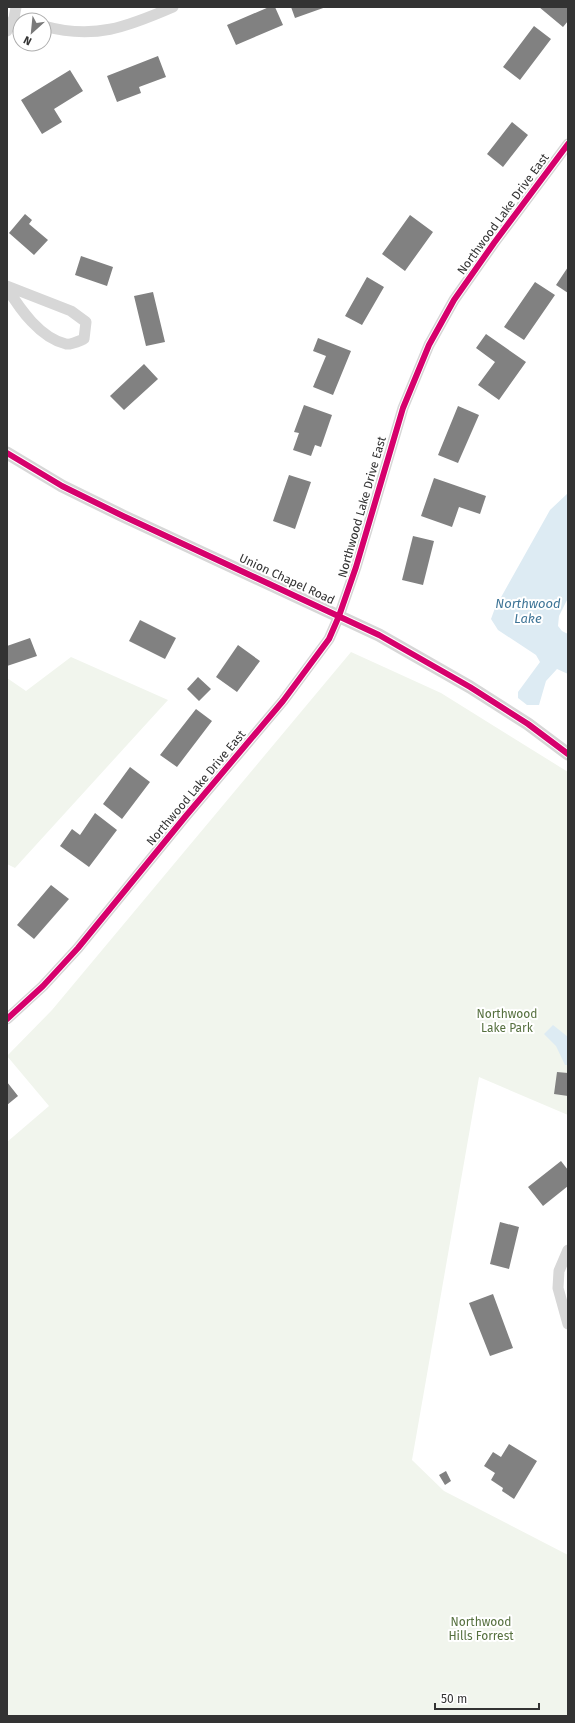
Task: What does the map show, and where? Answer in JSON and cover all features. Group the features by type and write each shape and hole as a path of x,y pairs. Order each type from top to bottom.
{"street":[{"path":"52,28 67,32 102,32 119,28 173,7"},
{"name":"Northwood Lake Drive East","path":"7,1019 43,986 78,948 185,817 252,741 329,639 340,616 376,504 403,408 429,345 454,300 494,243 568,144"},
{"path":"7,287 71,311 86,322 84,340 67,344 52,339 18,306 7,287"},
{"name":"Union Chapel Road","path":"7,454 62,486 123,516 379,635 470,687 528,724 568,754"},
{"path":"568,1250 559,1271 558,1288 568,1324"}],"green space":[{"path":"351,652 441,693 568,772 568,1115 479,1077 412,1460 444,1491 568,1555 568,1716 7,1716 7,1142 49,1106 7,1056 52,1010"},
{"path":"71,657 168,700 15,868 7,864 7,678 26,691"}],"water":[{"name":"Northwood Lake","path":"568,493 568,598 559,616 558,626 562,631 568,634 568,674 557,669 546,681 539,705 527,705 518,698 518,692 540,662 536,655 498,630 491,619 495,608 550,510"},
{"path":"553,1025 568,1037 568,1065 565,1065 556,1046 544,1034"}],"building":[{"path":"269,7 275,7 283,25 236,45 227,25"},
{"path":"291,7 326,7 295,18"},
{"path":"539,7 568,7 568,21 563,27"},
{"path":"534,26 551,39 520,80 503,67"},
{"path":"158,56 166,77 139,87 141,93 117,102 107,76"},
{"path":"70,70 83,91 54,109 62,122 42,134 21,100"},
{"path":"512,122 528,135 503,167 487,154"},
{"path":"25,214 32,220 29,224 48,240 34,255 9,233"},
{"path":"410,215 433,232 405,271 382,254"},
{"path":"81,256 113,267 107,286 75,275"},
{"path":"568,267 568,293 556,285"},
{"path":"367,277 384,287 362,325 345,316"},
{"path":"535,282 555,295 524,340 504,327"},
{"path":"153,292 165,342 146,346 134,296"},
{"path":"486,334 526,362 499,400 478,385 495,362 476,348"},
{"path":"318,338 351,351 333,395 313,387 326,356 313,351"},
{"path":"144,364 158,379 124,410 110,396"},
{"path":"304,405 332,415 321,447 315,445 311,456 293,450 299,433 294,432"},
{"path":"458,406 479,415 458,463 438,455"},
{"path":"289,475 311,482 295,529 273,521"},
{"path":"434,478 486,496 480,514 459,507 452,527 421,516"},
{"path":"413,536 434,541 423,585 402,580"},
{"path":"140,620 176,638 165,659 129,641"},
{"path":"30,638 37,656 7,666 7,646"},
{"path":"238,645 260,661 237,692 216,677"},
{"path":"198,677 211,689 199,701 187,689"},
{"path":"196,709 212,721 177,767 160,755"},
{"path":"130,767 150,782 122,819 103,804"},
{"path":"95,813 117,830 89,867 60,846 72,829 80,835"},
{"path":"51,885 69,899 34,939 17,925"},
{"path":"557,1072 568,1073 568,1096 554,1094"},
{"path":"7,1082 18,1096 7,1105"},
{"path":"561,1161 568,1170 568,1186 543,1206 528,1187"},
{"path":"500,1222 519,1227 509,1269 490,1264"},
{"path":"493,1294 513,1348 490,1356 469,1303"},
{"path":"509,1444 537,1461 514,1499 502,1491 503,1488 491,1480 495,1473 484,1466 493,1452 501,1457"},
{"path":"446,1471 451,1481 445,1485 439,1475"}],"cycle path":[{"path":"7,1019 43,986 78,948 185,817 283,701 329,639 339,616 356,567 403,408 429,345 454,300 494,243 568,144"},
{"path":"7,453 62,486 123,516 379,635 470,687 528,724 568,754"}],"park label":[{"name":"Northwood Lake Park","path":"507,1021"},
{"name":"Northwood Hills Forrest","path":"481,1629"}]}
